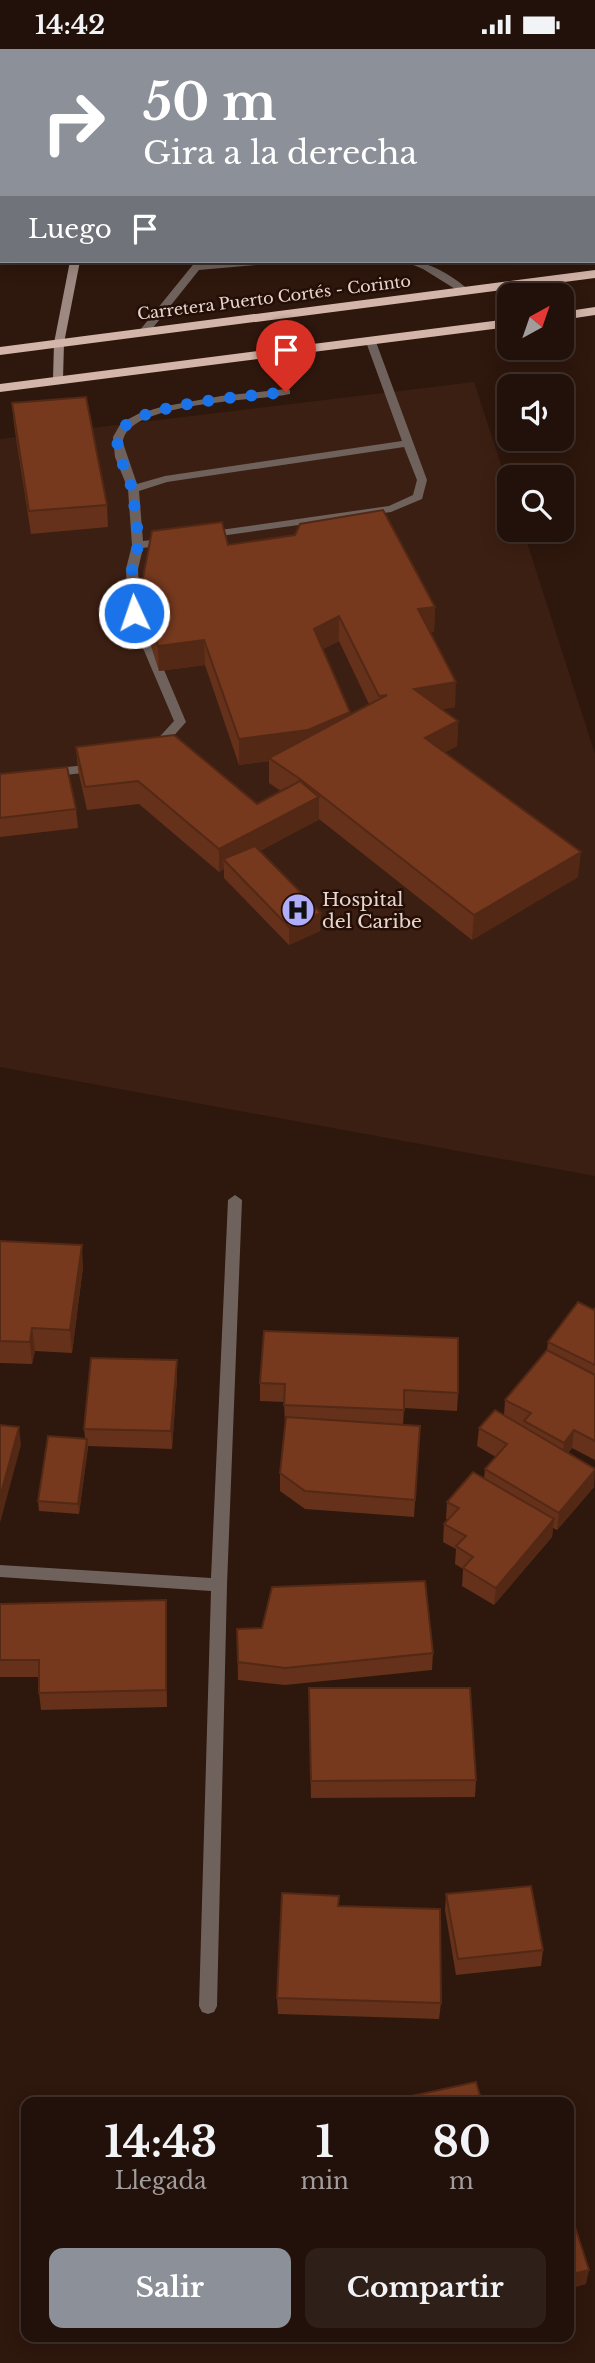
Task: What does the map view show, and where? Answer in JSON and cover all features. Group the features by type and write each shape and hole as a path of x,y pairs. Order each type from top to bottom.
{"highway":[{"name":"Carretera Puerto Cortés - Corinto","path":"0,351 595,274"},
{"path":"574,314 595,311"},
{"path":"0,388 497,325"}],"main road":[{"path":"58,379 59,343 75,263"}],"street":[{"path":"144,332 199,264 222,263"},
{"path":"415,263 464,290"},
{"path":"191,538 391,509 418,497 422,480 371,342"},
{"path":"143,754 154,750 180,722 134,613 132,569 138,545 133,489 120,453 118,436 125,423 144,413 286,392"},
{"path":"133,489 165,478 407,443"},
{"path":"138,545 178,540"},
{"path":"39,774 109,767"},
{"path":"208,2006 219,1585 235,1200"},
{"path":"0,1571 219,1585"}],"shaded area":[{"name":"Hospital del Caribe","path":"474,382 501,465 497,465 497,542 527,542 595,754 595,1176 0,1067 0,439"}],"building":[{"path":"86,397 107,505 29,511 12,403"},
{"path":"383,510 435,607 418,609 456,682 414,689 458,721 425,738 581,852 474,915 300,779 269,758 387,695 379,696 339,616 314,629 350,712 308,730 239,739 204,640 158,646 140,593 152,531 222,522 228,545 295,535 300,524"},
{"path":"174,735 257,804 300,781 319,797 219,849 138,781 85,787 76,747"},
{"path":"67,767 76,809 0,818 0,774"},
{"path":"255,846 321,913 289,927 223,859"},
{"path":"0,1241 82,1245 70,1330 32,1328 30,1342 0,1341"},
{"path":"578,1302 594,1310 595,1308 595,1365 548,1342"},
{"path":"264,1331 458,1338 458,1393 404,1390 404,1410 284,1405 285,1384 260,1383"},
{"path":"547,1350 595,1375 595,1441 574,1430 564,1443 524,1421 531,1413 505,1400"},
{"path":"91,1358 177,1360 171,1431 84,1429"},
{"path":"495,1410 595,1469 559,1513 485,1469 507,1444 479,1428"},
{"path":"286,1417 420,1426 415,1500 305,1491 280,1473"},
{"path":"0,1425 19,1427 0,1497"},
{"path":"48,1436 87,1439 78,1504 38,1501"},
{"path":"473,1472 554,1519 496,1588 463,1568 473,1557 456,1546 466,1536 444,1524 459,1508 447,1502"},
{"path":"425,1581 433,1653 285,1668 238,1662 237,1629 262,1628 272,1587"},
{"path":"166,1600 166,1690 39,1693 39,1660 0,1660 0,1604"},
{"path":"309,1688 470,1688 476,1780 311,1781"},
{"path":"531,1886 543,1950 458,1959 446,1894"},
{"path":"282,1893 339,1896 338,1906 440,1909 441,2003 277,1998"},
{"path":"476,2082 480,2097 407,2097"},
{"path":"574,2224 589,2270 574,2274"}],"place":[{"name":"Hospital del Caribe","path":"298,910"}],"route":[{"path":"134,613 132,569 138,545 133,489 120,453 118,436 125,423 144,413 178,406 286,392"}]}
